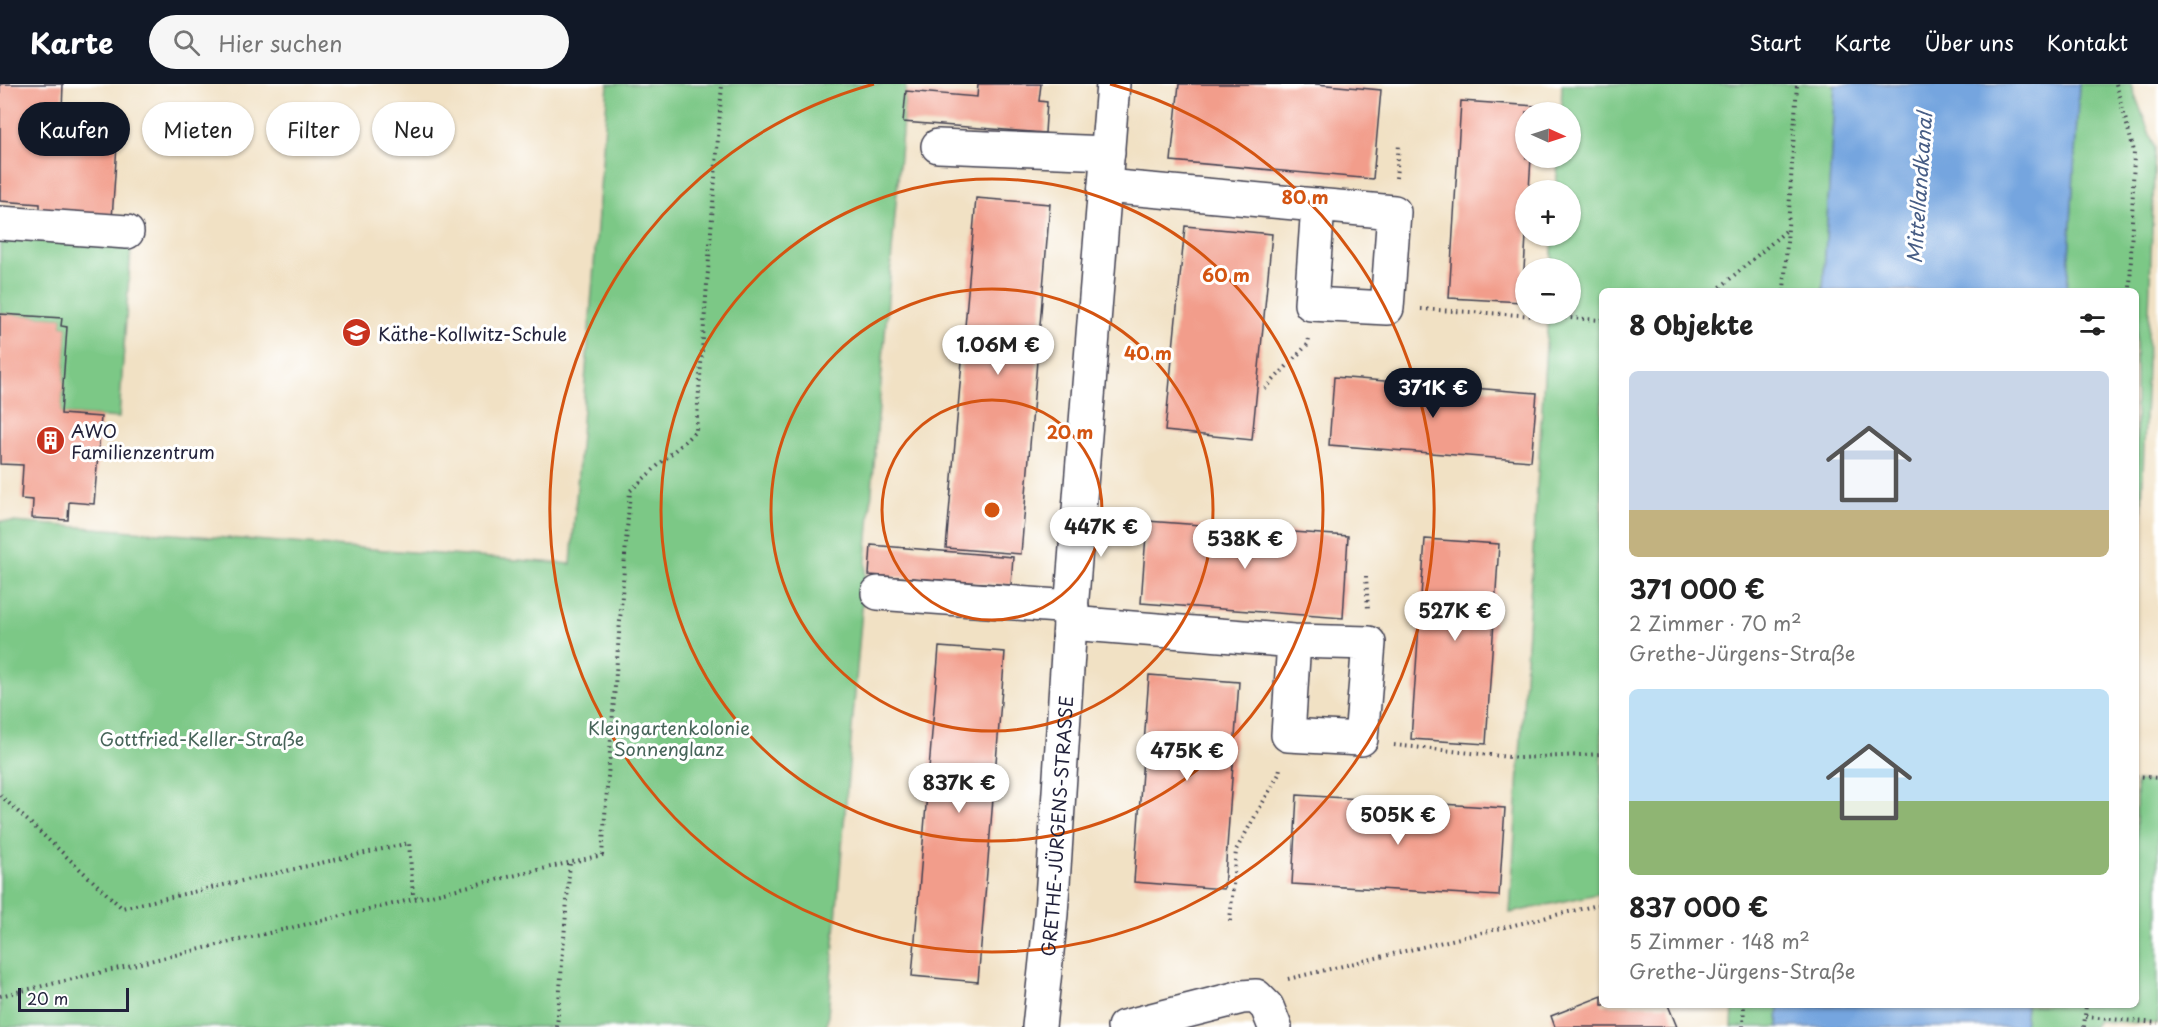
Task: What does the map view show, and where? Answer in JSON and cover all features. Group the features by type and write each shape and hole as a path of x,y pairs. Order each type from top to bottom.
{"street":[{"name":"GRETHE-JÜRGENS-STRASSE","path":"1039,1027 1051,914 1071,615 1113,84"},
{"path":"938,146 1108,153"},
{"path":"1106,186 1318,205 1394,212 1387,308 1311,304 1318,205"},
{"path":"0,223 126,232"},
{"path":"878,593 1294,641 1369,643 1361,740 1288,735 1294,641"},
{"path":"1124,1027 1242,997 1256,996 1267,1007 1275,1027"}],"path":[{"path":"0,996 602,855 630,490 696,431 722,84"},
{"path":"1784,288 1797,84"},
{"path":"2116,84 2134,151 2130,288"},
{"path":"1719,288 1788,229"},
{"path":"1265,389 1308,344 1311,304"},
{"path":"1387,308 1599,320"},
{"path":"1230,921 1236,850 1279,774 1288,735"},
{"path":"1361,740 1407,748 1519,758 1599,754"},
{"path":"2139,776 2158,778"},
{"path":"0,795 122,908 409,843 413,894 417,898"},
{"path":"557,1027 570,862"},
{"path":"1256,996 1275,981 1599,905"},
{"path":"1743,1027 1744,1008"},
{"path":"2084,1027 2086,1008"},
{"path":"2086,1017 2158,1023"}],"green space":[{"name":"Kleingartenkolonie Sonnenglanz","path":"608,84 906,84 827,1027 0,1027 0,521 571,564"},
{"path":"1562,84 1835,84 1823,288 1599,288 1599,894 1510,913 1547,324 1581,324 1581,258 1552,258 1552,246 1581,246 1581,180 1557,180 1557,168 1581,168 1581,102 1561,102"},
{"path":"2079,84 2131,84 2155,148 2139,546 2139,288 2067,288"},
{"path":"0,238 131,248 119,418 61,414 67,327 61,326 62,318 0,314"},
{"path":"2139,781 2158,783 2158,1024 2096,1021 2094,1027 2024,1027 2026,1008 2139,1008"},
{"path":"1733,1008 1779,1008 1778,1027 1732,1027"}],"water":[{"name":"Mittellandkanal","path":"1835,84 2079,84 2067,288 1823,288"},
{"path":"1779,1008 2026,1008 2024,1027 1778,1027"}],"building":[{"path":"0,84 63,84 62,102 18,102 18,156 116,156 112,219 40,214 40,204 0,201"},
{"path":"978,84 1041,84 1039,101 1047,102 1045,133 903,122 906,91 977,97"},
{"path":"1179,84 1316,84 1381,90 1373,179 1171,161"},
{"path":"1461,101 1515,105 1515,168 1530,168 1530,180 1515,180 1515,246 1525,246 1525,258 1515,258 1515,302 1449,298"},
{"path":"976,198 1050,204 1021,554 946,548"},
{"path":"1185,226 1272,234 1252,440 1165,431"},
{"name":"AWO Familienzentrum","path":"0,314 62,318 61,326 67,327 61,414 101,417 94,504 69,502 68,520 32,518 33,500 21,499 23,465 0,464"},
{"path":"1334,377 1537,393 1531,461 1329,445"},
{"path":"1147,521 1348,536 1343,618 1141,603"},
{"path":"1425,539 1499,544 1486,744 1411,739"},
{"path":"871,545 1013,557 1011,585 869,575"},
{"path":"939,647 1005,652 978,982 912,976"},
{"path":"1149,675 1239,682 1224,889 1134,882"},
{"path":"1297,795 1505,808 1499,896 1292,884"},
{"path":"1599,997 1599,1008 1669,1008 1677,1027 1555,1027 1551,1016"}],"place":[{"name":"Käthe-Kollwitz-Schule","path":"357,333"},
{"name":"AWO Familienzentrum","path":"50,440"}],"park label":[{"name":"Gottfried-Keller-Straße","path":"202,738"}]}
